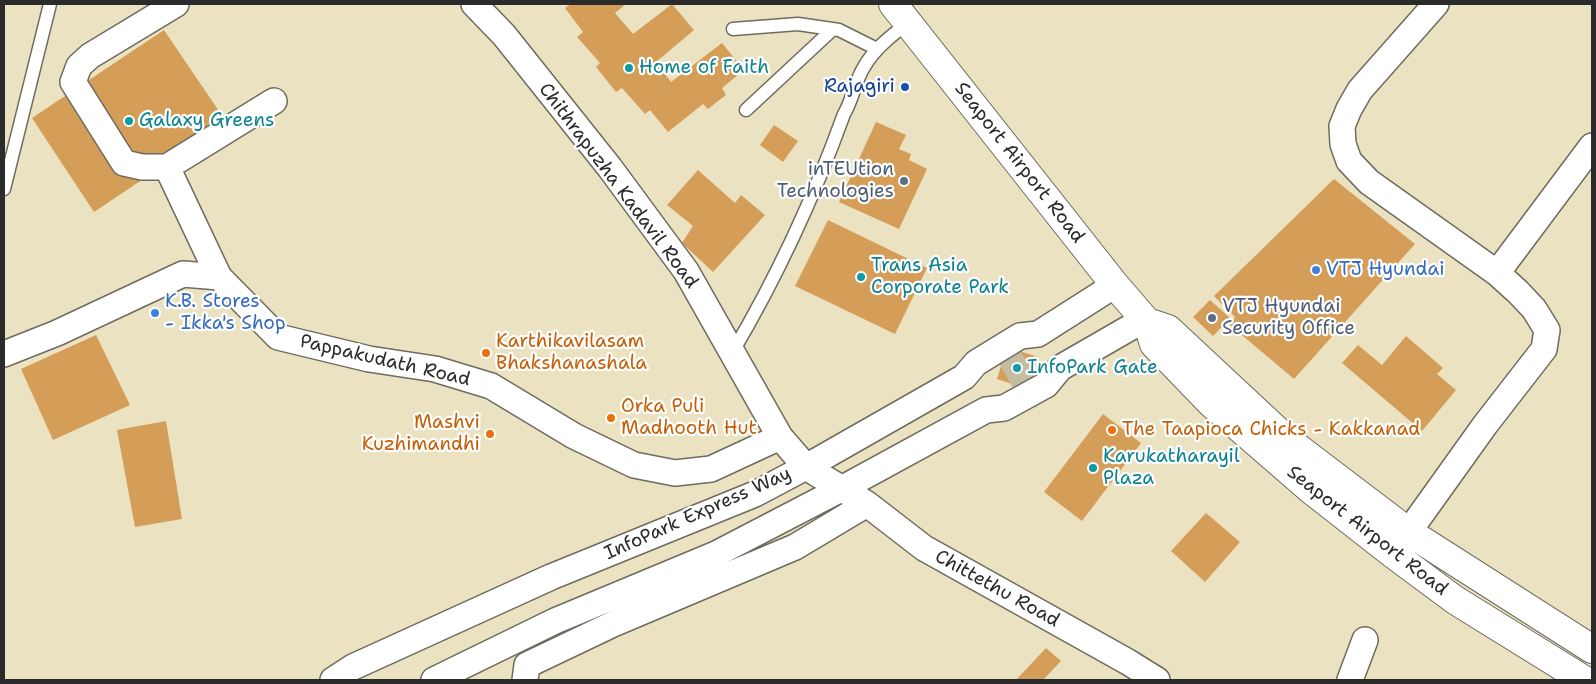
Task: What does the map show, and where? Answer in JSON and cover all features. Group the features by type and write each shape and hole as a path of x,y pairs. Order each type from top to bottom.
{"main road":[{"name":"Seaport Airport Road","path":"901,14 1115,284 1146,320 1154,344 1212,404 1310,489 1392,554 1455,600 1584,680"},
{"path":"1146,320 1168,329 1286,439 1407,531 1592,649"}],"street":[{"path":"176,4 90,56 79,66 73,82 124,162 142,167 167,167 274,101"},
{"name":"Chithrapuzha Kadavil Road","path":"474,4 504,35 621,184 686,271 780,437 806,467 843,488"},
{"path":"1392,554 1485,425 1544,349 1547,330 1534,309 1497,274 1369,182 1349,161 1343,144 1342,126 1360,90 1436,4"},
{"path":"1497,274 1592,146"},
{"name":"Pappakudath Road","path":"167,167 219,277 278,337 369,359 434,369 491,386 574,436 634,465 675,474 711,469 780,437"},
{"path":"4,354 57,333 183,274 219,277"},
{"name":"InfoPark Express Way","path":"1041,356 1075,310 1115,284"},
{"name":"InfoPark Express Way","path":"1041,356 1088,352 1146,320"},
{"name":"InfoPark Express Way","path":"333,680 353,667 551,577 755,494 964,377 976,363 1020,336 1041,356 1046,384 1021,399 1004,408 986,410 843,488 716,554 555,621 434,680"},
{"path":"964,377 1006,375 986,410"},
{"name":"Chittethu Road","path":"843,488 924,548 1128,662 1155,680"},
{"path":"525,680 527,665 612,624 794,547 867,504"},
{"path":"1350,680 1366,640"}],"lane":[{"path":"4,189 50,4"},
{"path":"732,353 762,301 791,244 844,114 850,104 860,73 864,65 884,42 901,14"},
{"path":"733,29 798,24 839,30 878,49"},
{"path":"746,110 833,29"}],"building":[{"name":"Home of Faith","path":"571,4 626,4 615,13 633,34 672,4 694,30 656,62 671,82 722,43 744,70 722,88 726,95 708,109 703,104 668,132 650,110 645,114 622,88 616,92 596,67 600,63 577,37 583,32 565,8"},
{"name":"Galaxy Greens","path":"164,30 227,123 94,212 32,118"},
{"name":"Trans Asia Corporate Park","path":"876,122 906,135 899,149 911,154 909,160 927,169 899,229 839,202"},
{"path":"774,125 798,141 783,162 760,145"},
{"path":"698,170 735,203 741,195 765,215 713,272 682,243 693,226 667,205"},
{"name":"VTJ Hyundai","path":"1334,179 1415,244 1294,379 1230,325 1235,317 1214,296"},
{"name":"Trans Asia Corporate Park","path":"828,220 927,268 895,334 795,286"},
{"name":"VTJ Hyundai Security Office","path":"1210,300 1230,318 1213,336 1193,317"},
{"path":"96,335 130,405 53,440 21,369"},
{"path":"1406,336 1443,368 1437,374 1456,390 1422,431 1342,363 1358,345 1382,365"},
{"name":"InfoPark Gate","path":"1007,347 1038,357 1028,389 997,379"},
{"name":"Karukatharayil Plaza","path":"1103,414 1141,443 1082,521 1044,492"},
{"path":"166,421 182,519 135,527 117,430"},
{"path":"1206,513 1240,542 1205,582 1171,551"},
{"path":"1046,648 1061,661 1043,680 1016,680"}],"tunnel":[{"path":"1000,365 1027,350"},
{"path":"1012,386 1038,371"}],"place":[{"name":"Home of Faith","path":"629,68"},
{"name":"Rajagiri","path":"905,87"},
{"name":"Galaxy Greens","path":"129,121"},
{"name":"inTEUtion Technologies","path":"904,181"},
{"name":"VTJ Hyundai","path":"1316,270"},
{"name":"Trans Asia Corporate Park","path":"861,277"},
{"name":"K.B. Stores - Ikka's Shop","path":"155,313"},
{"name":"VTJ Hyundai Security Office","path":"1212,318"},
{"name":"Karthikavilasam Bhakshanashala","path":"486,353"},
{"name":"InfoPark Gate","path":"1017,368"},
{"name":"Orka Puli Madhooth Hut","path":"611,418"},
{"name":"The Taapioca Chicks - Kakkanad","path":"1112,430"},
{"name":"Mashvi Kuzhimandhi","path":"490,434"},
{"name":"Karukatharayil Plaza","path":"1093,468"}]}
